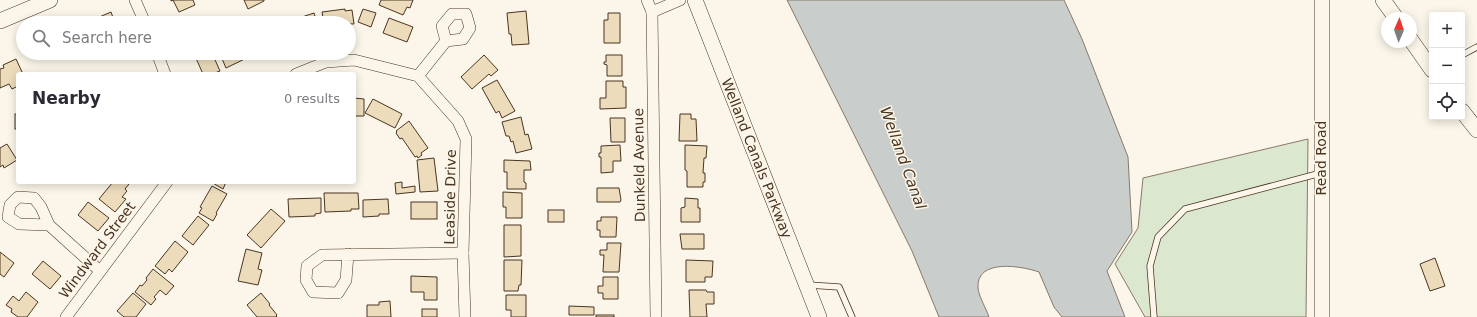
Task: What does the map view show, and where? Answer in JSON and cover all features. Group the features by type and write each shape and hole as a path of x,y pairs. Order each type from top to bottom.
{"street":[{"path":"0,21 50,0"},
{"path":"135,0 142,16"},
{"name":"Dunkeld Avenue","path":"647,0 652,12 656,317"},
{"path":"652,12 680,0"},
{"name":"Welland Canals Parkway","path":"695,0 819,317"},
{"name":"Read Road","path":"1322,0 1322,317"},
{"path":"1383,0 1392,12"},
{"path":"301,72 326,62 354,60 418,76 446,41"},
{"path":"1417,48 1429,66"},
{"path":"160,60 164,72"},
{"name":"Leaside Drive","path":"418,76 458,121 466,139 464,253 465,317"},
{"path":"1465,115 1477,130"},
{"name":"Windward Street","path":"66,317 165,184"},
{"path":"49,225 100,271"},
{"path":"348,254 346,280 338,293 313,292 306,280 307,266 322,254 464,253"}],"lane":[{"path":"1465,53 1477,47"},
{"path":"1154,317 1150,266 1158,237 1185,209 1321,173"},
{"path":"807,285 839,287 852,317"}],"green space":[{"path":"1308,139 1306,317 1145,317 1115,264 1138,228 1143,178"}],"water":[{"name":"Welland Canal","path":"787,0 1064,0 1082,39 1128,157 1132,232 1107,271 1125,317 1062,317 1054,307 1039,272 1022,268 1001,266 984,272 979,278 978,288 989,317 939,317 912,251"}],"building":[{"path":"173,0 193,0 195,5 179,12"},
{"path":"244,0 264,0 264,1 248,9"},
{"path":"381,0 413,0 410,8 407,7 403,15 379,5"},
{"path":"345,9 345,11 352,10 353,16 323,16 322,12"},
{"path":"363,9 376,13 371,27 358,22"},
{"path":"526,11 529,44 512,45 511,34 509,34 507,13"},
{"path":"111,12 112,16 102,16"},
{"path":"314,13 315,16 305,16"},
{"path":"608,13 620,13 620,43 604,43 604,20 608,20"},
{"path":"389,18 413,27 407,42 383,33"},
{"path":"484,55 498,70 491,76 489,74 472,89 461,77"},
{"path":"606,55 622,55 622,76 607,76 607,65 604,64 604,62 606,62"},
{"path":"16,59 22,72 16,72 16,87 12,89 9,84 0,88 0,69 4,68 3,65"},
{"path":"197,60 215,60 220,71 217,72 202,72"},
{"path":"223,60 243,60 226,68"},
{"path":"497,80 515,111 502,118 499,111 496,113 482,88"},
{"path":"606,81 623,81 623,87 626,87 626,108 600,109 600,98 606,98"},
{"path":"356,98 364,99 364,116 356,116"},
{"path":"373,99 402,114 395,128 365,113"},
{"path":"15,114 16,114 16,129"},
{"path":"680,114 691,114 691,119 696,119 697,141 679,141"},
{"path":"521,117 525,135 528,134 532,149 516,153 513,141 511,142 509,136 506,136 502,122"},
{"path":"610,118 625,118 625,142 611,142"},
{"path":"409,121 428,148 421,153 422,155 418,158 417,156 415,157 402,138 400,139 396,133 396,131"},
{"path":"7,144 16,158 16,161 4,168 3,165 0,167 0,148"},
{"path":"620,145 621,161 613,161 613,172 601,173 601,157 599,157 599,153 601,153 601,146"},
{"path":"685,145 707,146 706,158 704,158 703,173 705,173 705,182 703,182 703,187 687,187"},
{"path":"434,158 438,191 420,192 417,160"},
{"path":"504,160 530,161 531,170 524,170 524,182 526,183 526,189 507,189 507,172 504,172"},
{"path":"402,182 402,188 415,186 415,192 396,194 395,183"},
{"path":"111,184 129,184 125,189 127,191 122,197 126,199 115,212 99,199"},
{"path":"214,184 225,184 223,189"},
{"path":"212,186 227,194 213,221 199,213 202,208 200,207"},
{"path":"597,188 619,188 620,202 597,202"},
{"path":"503,192 522,193 522,218 506,218 506,207 503,207"},
{"path":"324,193 358,193 359,209 351,209 351,211 325,212"},
{"path":"321,198 321,213 315,214 315,216 289,217 288,199"},
{"path":"685,198 698,199 698,208 700,208 700,222 681,222 681,208 685,207"},
{"path":"388,199 389,214 363,217 363,200"},
{"path":"88,202 109,218 98,231 78,215"},
{"path":"411,202 437,202 437,219 411,219"},
{"path":"271,209 285,221 261,248 247,235"},
{"path":"548,210 564,210 564,222 548,222"},
{"path":"198,216 209,225 193,245 182,236"},
{"path":"601,217 617,217 616,237 600,237 600,230 597,230 597,221 601,221"},
{"path":"504,225 521,225 521,256 504,257"},
{"path":"680,234 704,234 704,249 682,249"},
{"path":"175,241 188,252 172,272 169,269 165,274 155,266"},
{"path":"607,243 621,243 619,272 603,272 604,255 600,255 600,250 607,250"},
{"path":"246,249 262,253 258,269 262,270 258,285 238,281"},
{"path":"0,252 14,263 4,277 0,274"},
{"path":"1435,258 1445,286 1430,291 1420,264"},
{"path":"504,260 522,260 521,285 519,285 518,291 504,291"},
{"path":"686,260 713,261 712,277 705,277 705,282 686,282"},
{"path":"43,261 61,276 50,289 32,274"},
{"path":"153,269 174,286 166,295 160,290 154,297 156,299 151,305 135,292 140,285 142,286 147,280 146,278"},
{"path":"411,276 437,277 437,300 424,300 424,292 411,292"},
{"path":"603,277 618,277 618,299 603,299 603,293 598,293 598,286 603,286"},
{"path":"689,290 706,290 707,292 714,292 714,304 706,304 707,317 690,317"},
{"path":"26,292 38,302 27,317 18,317 11,312 12,309 6,305 13,296 19,301"},
{"path":"133,293 146,304 136,317 124,317 117,311"},
{"path":"261,293 270,304 269,305 277,317 257,317 247,305"},
{"path":"506,295 526,295 526,317 511,317 511,310 506,310"},
{"path":"390,301 391,317 367,317 367,305 379,305 379,302"},
{"path":"569,306 594,307 594,315 569,315"},
{"path":"422,309 437,309 437,317 422,317"},
{"path":"596,315 614,315 614,317 596,317"}]}
